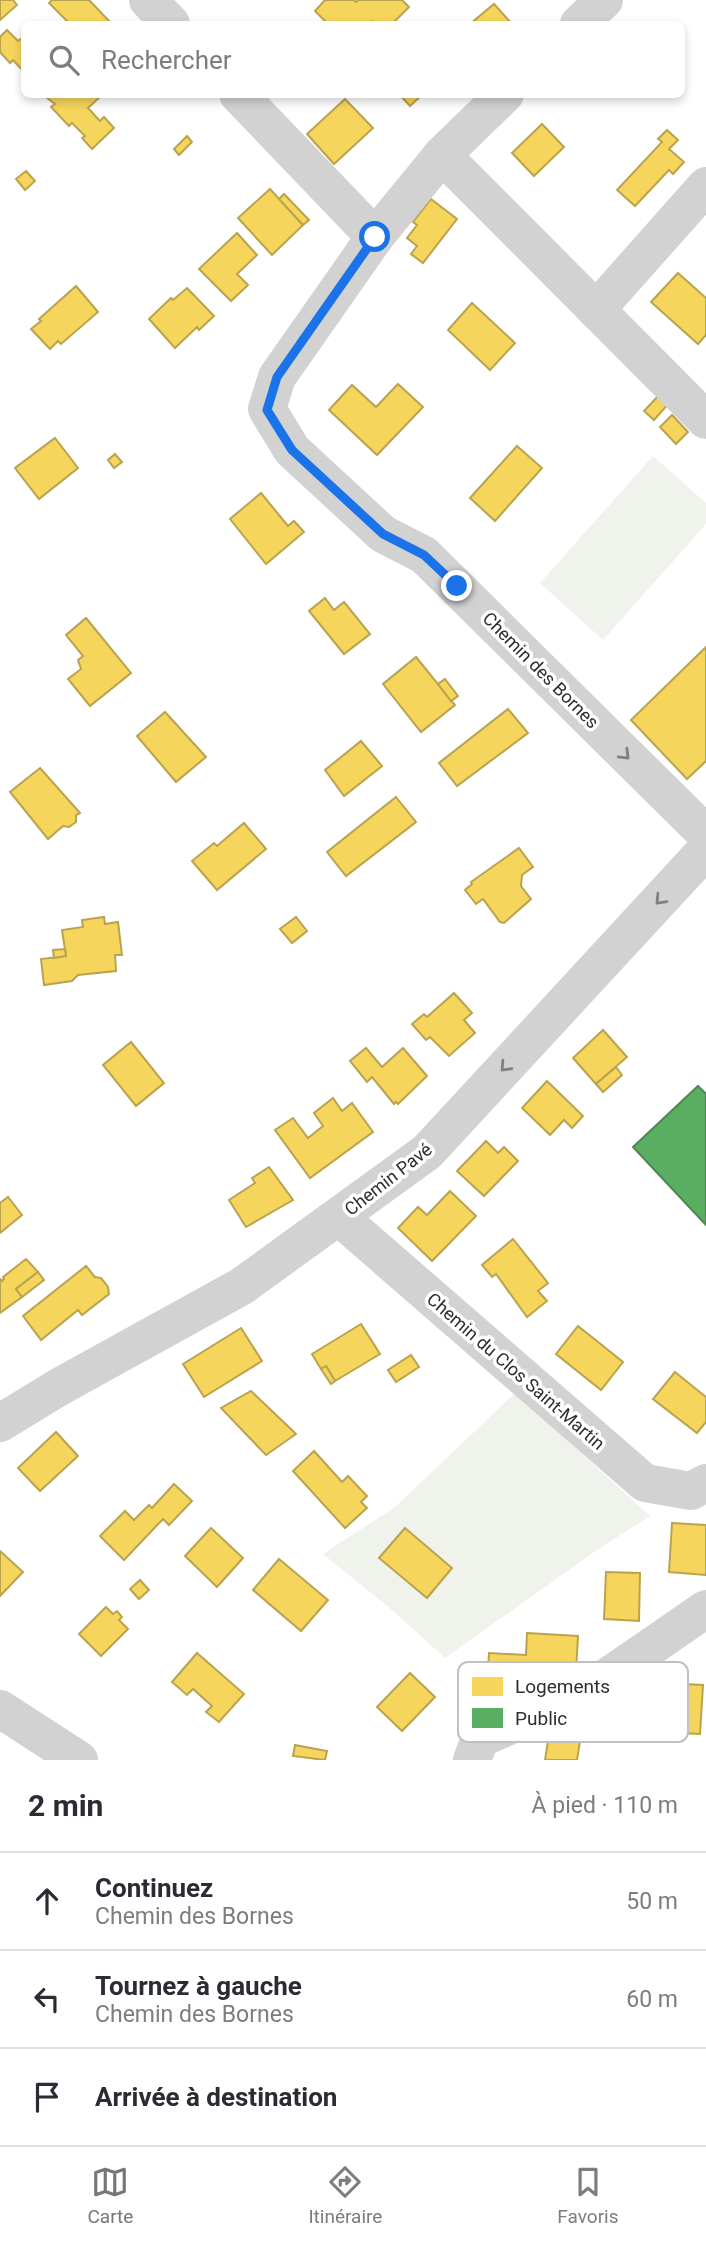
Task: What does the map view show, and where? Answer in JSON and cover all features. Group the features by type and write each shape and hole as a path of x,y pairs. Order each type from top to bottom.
{"street":[{"path":"148,0 168,21"},
{"path":"582,21 604,0"},
{"path":"243,98 375,237"},
{"name":"Chemin des Bornes","path":"501,98 442,155 375,237 277,377 267,410 292,450 383,534 424,555 706,834"},
{"path":"442,155 706,421"},
{"path":"596,310 706,186"},
{"name":"Chemin Pavé","path":"0,1423 242,1286 427,1152 706,850"},
{"name":"Chemin du Clos Saint-Martin","path":"339,1217 645,1483 691,1491 706,1483"},
{"path":"629,1662 706,1609"},
{"path":"0,1709 79,1760"},
{"path":"472,1760 479,1742"}],"shaded area":[{"path":"653,456 706,503 706,524 603,640 540,583"},
{"path":"515,1393 650,1516 597,1550 445,1658 392,1610 323,1554 395,1507"}],"building: Logements":[{"path":"0,0 13,0 17,5 0,20"},
{"path":"52,0 89,0 109,21 67,21 49,3"},
{"path":"325,0 402,0 409,7 395,21 325,21 315,11"},
{"path":"494,4 509,21 474,21"},
{"path":"7,30 18,41 21,39 21,69 13,60 10,63 0,52 0,37"},
{"path":"47,98 99,98 88,108 100,121 104,117 114,128 92,149 82,138 85,136 72,123 69,126 51,107 55,104"},
{"path":"403,98 419,98 410,106"},
{"path":"345,99 373,128 334,164 307,134"},
{"path":"542,124 564,147 534,176 512,153"},
{"path":"667,130 678,140 669,149 684,162 673,174 669,170 635,206 617,190 662,142 658,139"},
{"path":"187,136 192,142 179,155 174,149"},
{"path":"26,171 35,181 25,190 16,179"},
{"path":"270,189 303,225 272,255 238,218"},
{"path":"284,194 309,220 303,225 279,199"},
{"path":"431,199 457,219 423,263 411,254 417,246 407,238 417,225 413,222"},
{"path":"237,233 257,255 237,274 248,285 231,301 199,269"},
{"path":"678,273 706,298 706,335 698,344 651,302"},
{"path":"76,286 98,312 61,344 58,341 50,349 31,329"},
{"path":"187,288 214,316 199,330 197,327 175,348 149,319 171,298 173,300"},
{"path":"472,303 515,343 490,370 448,330"},
{"path":"398,384 423,407 377,455 329,410 352,385 376,407"},
{"path":"660,394 669,403 654,420 644,411"},
{"path":"672,415 688,432 676,444 660,427"},
{"path":"55,438 78,468 39,499 15,468"},
{"path":"517,446 542,468 495,521 470,498"},
{"path":"115,454 122,462 114,468 108,460"},
{"path":"261,493 288,526 294,521 304,532 266,564 230,519"},
{"path":"325,598 334,610 344,602 370,634 344,654 309,611"},
{"path":"86,618 131,673 90,706 68,679 81,669 78,660 83,656 66,635"},
{"path":"706,647 706,761 687,779 631,720"},
{"path":"416,657 455,705 421,732 383,684"},
{"path":"445,679 458,696 451,701 438,684"},
{"path":"508,709 528,733 457,786 439,763"},
{"path":"165,712 206,757 176,782 137,736"},
{"path":"361,741 382,766 344,796 325,770"},
{"path":"40,768 80,813 76,815 76,822 69,827 63,826 48,839 10,792"},
{"path":"396,797 416,822 346,876 327,852"},
{"path":"244,823 266,849 217,890 192,861 214,843 217,846"},
{"path":"519,848 533,867 522,875 521,886 531,899 504,923 500,922 483,899 476,904 465,890 471,882"},
{"path":"104,917 105,924 118,922 122,955 115,955 116,971 78,975 72,981 44,985 41,959 66,956 62,930 83,927 82,920"},
{"path":"296,917 307,931 292,943 280,929"},
{"path":"65,949 66,956 54,958 53,950"},
{"path":"454,993 472,1013 464,1020 475,1033 449,1056 430,1037 426,1040 412,1024 424,1014 427,1017"},
{"path":"603,1030 627,1057 596,1084 573,1058"},
{"path":"131,1042 164,1083 136,1106 103,1065"},
{"path":"366,1048 382,1067 403,1048 427,1076 398,1104 394,1104 372,1077 367,1082 350,1061"},
{"path":"616,1067 622,1075 603,1092 596,1084"},
{"path":"547,1081 583,1116 572,1128 564,1120 550,1135 522,1108"},
{"path":"333,1098 342,1111 352,1103 373,1132 310,1178 275,1130 293,1118 308,1138 323,1126 314,1113"},
{"path":"486,1141 498,1153 504,1147 518,1161 484,1196 457,1171"},
{"path":"269,1167 293,1200 246,1227 229,1200 255,1183 252,1178"},
{"path":"450,1191 476,1216 432,1261 398,1228 418,1207 427,1215"},
{"path":"8,1197 22,1215 0,1233 0,1203"},
{"path":"513,1239 548,1283 538,1291 547,1301 527,1317 496,1274 492,1277 482,1265"},
{"path":"26,1259 38,1272 16,1289 22,1297 0,1313 0,1279 2,1281 3,1277"},
{"path":"86,1266 95,1277 101,1278 108,1287 109,1294 82,1315 78,1310 41,1340 23,1316"},
{"path":"38,1272 44,1280 22,1297 16,1289"},
{"path":"361,1324 380,1354 335,1381 326,1366 321,1369 312,1354"},
{"path":"578,1326 623,1362 601,1390 556,1354"},
{"path":"241,1328 262,1361 204,1397 183,1364"},
{"path":"411,1355 419,1367 396,1382 388,1370"},
{"path":"326,1366 335,1381 331,1384 321,1369"},
{"path":"675,1372 706,1397 706,1422 697,1433 653,1399"},
{"path":"251,1391 296,1434 266,1455 221,1408"},
{"path":"56,1432 78,1456 40,1491 18,1468"},
{"path":"314,1451 342,1482 348,1476 367,1496 361,1502 367,1508 345,1528 293,1471"},
{"path":"174,1484 192,1501 169,1525 163,1519 124,1560 100,1536 125,1511 134,1520 149,1505 152,1508"},
{"path":"672,1523 706,1525 706,1575 669,1572"},
{"path":"211,1528 243,1558 217,1587 185,1556"},
{"path":"405,1528 452,1568 427,1598 379,1558"},
{"path":"0,1551 23,1572 0,1596"},
{"path":"279,1559 328,1600 301,1631 253,1590"},
{"path":"606,1572 640,1573 639,1621 604,1619"},
{"path":"140,1580 149,1590 139,1599 130,1589"},
{"path":"106,1607 113,1614 117,1611 122,1617 119,1620 128,1629 101,1656 79,1634"},
{"path":"527,1633 578,1636 577,1662 488,1662 489,1653 526,1655"},
{"path":"197,1653 244,1694 219,1722 206,1712 212,1706 193,1689 187,1695 172,1682"},
{"path":"410,1673 435,1697 402,1731 377,1707"},
{"path":"688,1684 703,1685 700,1734 688,1733"},
{"path":"548,1742 580,1742 577,1760 545,1760"},
{"path":"295,1745 327,1751 325,1760 293,1756"}],"building: Public":[{"path":"698,1086 706,1094 706,1225 633,1147"}],"route":[{"path":"375,237 277,377 267,410 292,450 383,534 424,555 457,586"}]}
